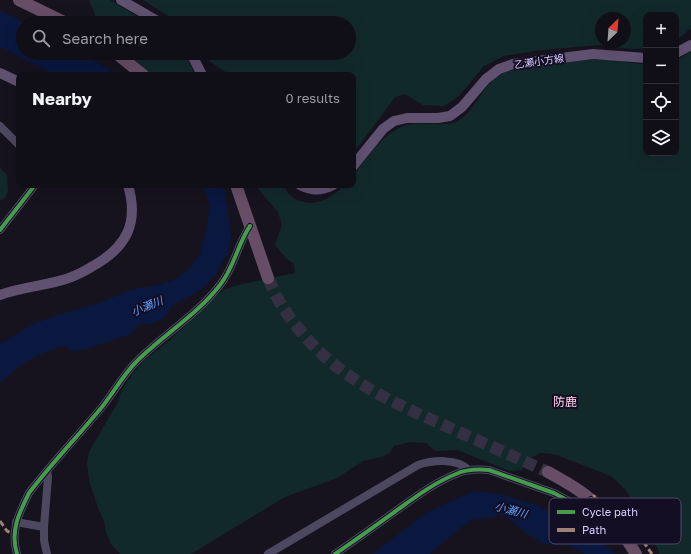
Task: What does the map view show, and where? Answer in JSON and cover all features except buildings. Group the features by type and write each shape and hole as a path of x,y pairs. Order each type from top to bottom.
{"highway":[{"path":"19,0 52,16"},
{"path":"125,60 139,72"},
{"path":"237,188 268,278"},
{"path":"548,472 590,498"},
{"path":"630,544 636,554"}],"main road":[{"path":"121,0 149,16"},
{"path":"679,52 691,45"},
{"name":"乙瀬小方線","path":"356,162 383,129 394,121 407,118 438,118 450,116 462,107 486,79 499,69 514,64 593,54 643,58"},
{"path":"194,60 200,72"},
{"path":"0,73 16,81"},
{"path":"0,295 66,279 84,272 107,259 121,246 132,219 133,207 129,188"},
{"path":"307,188 312,190 323,190 327,188"}],"street":[{"path":"0,126 16,143"},
{"path":"0,230 33,188"},
{"path":"17,554 14,534 16,522 30,493 102,406 127,371 199,307 219,286 230,272 242,237 250,226"},
{"path":"268,554 418,465 439,461 460,463 469,470"},
{"path":"335,554 426,490 456,473 479,469 554,492 565,498"},
{"path":"47,472 48,477 44,527 44,540 47,554"},
{"path":"16,522 44,527"}],"green space":[{"path":"89,0 110,0 136,16 95,16"},
{"path":"143,0 691,0 691,28 679,38 679,12 643,12 643,48 624,48 631,48 631,12 595,12 595,45 542,50 504,56 484,66 459,96 444,106 423,105 405,94 395,97 356,148 356,72 226,72 208,60 356,60 356,16 168,16"},
{"path":"691,52 691,554 659,554 655,544 681,544 681,498 631,498 624,488 611,476 554,454 540,453 531,458 522,470 510,471 457,450 435,451 426,443 411,442 394,446 390,453 381,457 363,461 337,478 285,497 191,554 120,554 111,544 106,532 104,521 89,480 87,463 89,452 118,402 121,392 133,373 145,360 169,341 223,290 238,285 295,273 294,264 286,258 275,245 282,225 278,212 258,188 285,188 292,197 311,203 330,197 342,188 356,188 356,171 379,143 387,136 405,126 414,124 442,124 456,122 469,112 495,79 512,70 539,64 585,60 610,60 643,64 643,156 679,156 679,58"},
{"path":"135,60 188,60 194,72 147,72"},
{"path":"0,168 7,175 8,192 4,199 0,200"}],"water":[{"path":"0,11 16,18 16,55 0,47"},
{"path":"26,60 92,60 113,72 50,72"},
{"name":"小瀬川","path":"203,188 224,188 231,236 228,252 217,272 202,289 172,306 166,316 152,324 139,324 131,334 86,349 74,351 66,346 58,347 21,365 0,383 0,344 31,325 57,315 96,304 128,291 174,280 190,268 200,254 208,221 209,204 206,192"},
{"name":"小瀬川","path":"474,491 500,494 533,504 549,511 549,544 604,544 615,554 585,554 571,546 545,544 527,534 508,518 499,515 489,518 474,519 463,526 430,554 372,554 428,512"}],"tunnel":[{"path":"268,278 273,290 294,323 327,359 345,373 364,386 404,407 548,472"}],"marked path":[{"path":"592,498 594,496 597,498"},
{"path":"0,521 7,531 14,534"},
{"path":"645,544 652,554"}],"cycle path":[{"path":"0,230 33,188"},
{"path":"17,554 15,546 15,530 19,515 29,493 102,407 132,366 211,296 225,278 250,226"},
{"path":"335,554 427,489 449,477 468,470 489,470 554,493 563,498"}],"district":[{"name":"防鹿","path":"565,402"}]}
